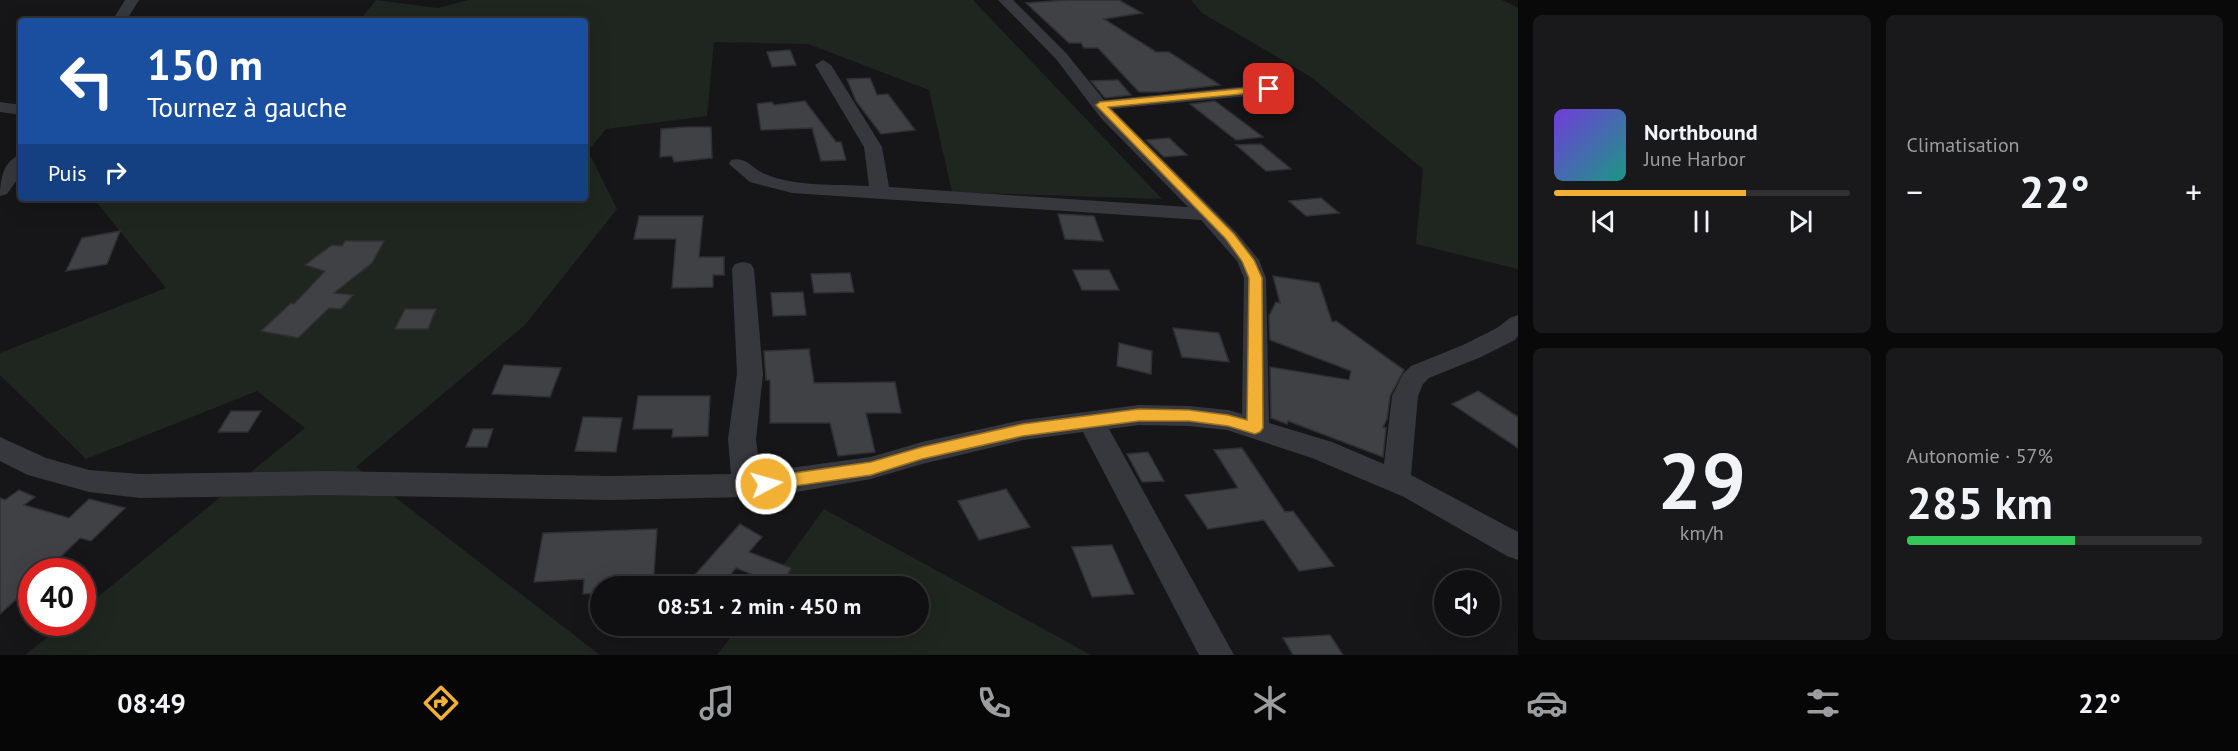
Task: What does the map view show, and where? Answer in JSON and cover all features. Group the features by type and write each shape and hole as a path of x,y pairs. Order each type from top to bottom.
{"street":[{"path":"121,18 132,0"},
{"path":"1005,0 1061,56 1100,105 1230,237 1248,260 1255,278 1255,428"},
{"path":"823,64 873,147 880,194"},
{"path":"1100,105 1269,89"},
{"path":"0,107 18,110"},
{"path":"738,164 757,178 792,187 1208,214"},
{"path":"0,190 18,165"},
{"path":"743,268 750,374 742,439 747,485"},
{"path":"1396,481 1404,396 1412,380 1420,372 1506,334 1518,323"},
{"path":"0,448 48,470 89,481 140,486 327,483 611,488 747,485 784,482 871,468 922,453 1023,430 1139,415 1189,416 1228,420 1322,450 1396,481 1518,547"},
{"path":"1091,421 1217,655"}],"shaded area":[{"path":"376,0 438,8 468,0 973,0 1162,199 952,192 929,90 808,44 714,42 707,116 606,129 588,151 588,18 361,18"},
{"path":"1191,0 1502,0 1518,8 1518,269 1416,244 1423,169 1311,77 1202,13"},
{"path":"588,151 617,209 525,325 356,467 600,655 25,655 49,636 96,636 96,598 305,428 257,391 86,459 0,375 0,353 166,288 95,201 588,201"},
{"path":"824,509 1091,655 717,655 731,636 929,636 929,576 775,576"}],"building":[{"path":"1119,0 1142,13 1104,19 1156,52 1169,52 1220,85 1160,92 1139,92 1098,48 1084,48 1081,43 1069,43 1026,3"},
{"path":"790,50 796,65 772,67 767,52"},
{"path":"870,78 877,95 888,94 915,130 881,134 856,101 847,79"},
{"path":"1118,80 1131,95 1105,98 1091,81"},
{"path":"805,101 836,142 841,142 846,160 821,161 812,128 761,130 757,104 772,102 774,105"},
{"path":"1215,101 1263,137 1236,140 1190,104"},
{"path":"711,127 712,158 674,162 672,156 660,157 661,129"},
{"path":"1169,138 1187,155 1164,157 1146,140"},
{"path":"1261,144 1291,169 1266,171 1236,145"},
{"path":"1321,198 1339,213 1306,216 1289,201"},
{"path":"1058,214 1094,216 1103,241 1065,239"},
{"path":"639,216 703,216 699,257 724,257 724,275 713,275 713,287 672,288 676,239 634,239"},
{"path":"120,231 107,264 66,271 82,238"},
{"path":"345,241 384,241 372,263 334,293 353,295 341,309 329,308 298,338 261,331 291,303 294,304 325,271 305,265 332,245 342,246"},
{"path":"1073,270 1109,270 1119,290 1082,290"},
{"path":"850,273 854,292 814,293 811,274"},
{"path":"1273,276 1319,283 1332,322 1336,321 1404,370 1390,396 1387,419 1383,427 1386,428 1383,457 1288,421 1287,424 1271,418 1270,367 1349,380 1351,371 1270,340 1269,316 1276,302 1280,303"},
{"path":"803,292 806,315 773,316 771,293"},
{"path":"405,309 436,309 428,329 395,329"},
{"path":"1173,328 1219,333 1229,362 1182,357"},
{"path":"1119,343 1152,351 1151,374 1117,366"},
{"path":"809,349 814,383 895,382 901,413 866,413 875,452 838,456 830,423 770,423 770,380 766,380 764,351"},
{"path":"504,365 561,368 550,397 492,394"},
{"path":"1478,391 1518,417 1518,448 1452,404"},
{"path":"638,396 710,396 708,436 672,437 673,429 633,429"},
{"path":"231,411 261,411 248,432 218,432"},
{"path":"583,417 622,418 616,452 575,451"},
{"path":"473,429 493,429 487,447 466,447"},
{"path":"1242,448 1285,512 1293,511 1334,566 1299,571 1264,520 1208,529 1185,495 1238,488 1214,450"},
{"path":"1148,452 1164,481 1142,482 1127,454"},
{"path":"1006,489 1030,527 979,540 958,501"},
{"path":"19,490 35,497 24,505 69,518 89,499 125,508 91,541 80,538 59,558 18,558 18,598 0,614 0,498 5,500"},
{"path":"740,524 762,537 749,552 791,568 787,576 756,576 736,568 729,576 694,576"},
{"path":"657,529 654,576 590,576 590,594 583,594 584,579 534,582 543,533"},
{"path":"1112,545 1134,594 1092,597 1072,547"},
{"path":"1330,635 1343,655 1293,655 1283,638"}],"route":[{"path":"766,484 871,468 922,453 1023,430 1139,415 1189,416 1228,420 1255,428 1255,278 1248,260 1230,237 1122,130 1100,105 1269,89"}]}
